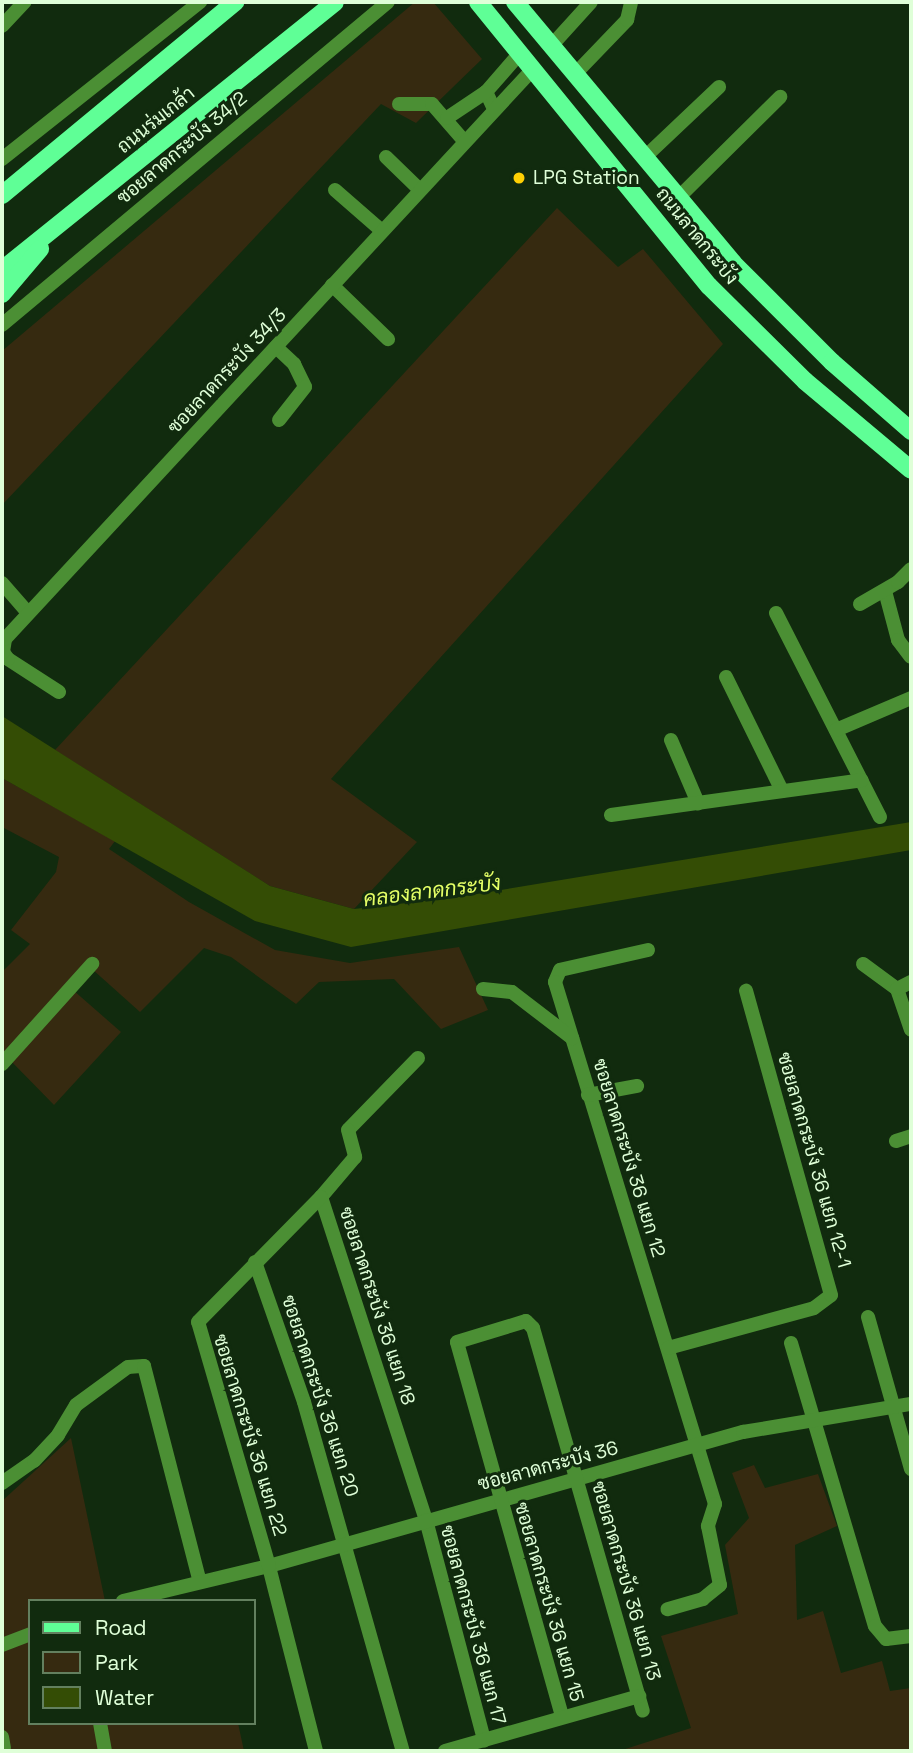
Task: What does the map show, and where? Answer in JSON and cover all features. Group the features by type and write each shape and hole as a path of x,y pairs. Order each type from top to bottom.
{"main road":[{"name":"ถนนร่มเกล้า","path":"2,195 235,2"},
{"name":"ถนนร่มเกล้า","path":"2,270 335,2"},
{"name":"ถนนลาดกระบัง","path":"478,2 709,286 805,381 911,470"},
{"name":"ถนนลาดกระบัง","path":"515,2 733,263 832,362 910,426"},
{"path":"2,294 68,218"},
{"path":"709,286 733,263"}],"street":[{"path":"2,26 24,2"},
{"path":"2,159 200,2"},
{"name":"ซอยลาดกระบัง 34/2","path":"2,325 388,2"},
{"path":"552,46 592,2"},
{"path":"576,73 627,20 631,2"},
{"path":"447,118 486,92 520,52"},
{"name":"ซอยลาดกระบัง 34/3","path":"59,692 3,652 5,639 534,68"},
{"path":"645,157 719,87"},
{"path":"486,92 494,109"},
{"path":"678,198 780,97"},
{"path":"399,104 423,100 447,118 465,142"},
{"path":"386,157 420,190"},
{"path":"335,190 383,231"},
{"path":"332,285 388,339"},
{"path":"276,347 294,364 305,387 279,420"},
{"path":"860,604 885,591 911,569"},
{"path":"2,583 28,613"},
{"path":"885,591 898,640 911,657"},
{"path":"776,613 880,817"},
{"path":"726,677 782,791"},
{"path":"836,730 911,698"},
{"path":"671,740 698,803"},
{"path":"611,815 862,780"},
{"name":"ซอยลาดกระบัง 36 แยก 12","path":"648,950 561,970 555,975 588,1095 715,1504 708,1525 722,1580 703,1599 667,1609"},
{"path":"2,1064 92,964"},
{"path":"863,964 897,989 911,1030"},
{"path":"897,989 911,982"},
{"path":"483,989 512,992 572,1038"},
{"name":"ซอยลาดกระบัง 36 แยก 12-1","path":"668,1348 814,1308 831,1296 746,990"},
{"name":"ซอยลาดกระบัง 36 แยก 18","path":"418,1058 348,1129 355,1157 321,1198 426,1520"},
{"path":"588,1095 637,1086"},
{"path":"896,1141 911,1136"},
{"name":"ซอยลาดกระบัง 36 แยก 22","path":"269,1566 198,1322 321,1198"},
{"name":"ซอยลาดกระบัง 36 แยก 20","path":"255,1262 304,1402 403,1751"},
{"path":"868,1317 911,1469"},
{"name":"ซอยลาดกระบัง 36 แยก 13","path":"493,1329 530,1322 643,1711"},
{"name":"ซอยลาดกระบัง 36 แยก 15","path":"493,1329 457,1342 562,1716"},
{"path":"791,1343 875,1626 886,1639 911,1636"},
{"path":"2,1483 34,1461 58,1434 76,1405 128,1367 144,1366 199,1579"},
{"name":"ซอยลาดกระบัง 36","path":"130,1599 199,1579 269,1566 577,1477 696,1446 814,1419 911,1404"},
{"name":"ซอยลาดกระบัง 36 แยก 17","path":"426,1520 484,1740"},
{"path":"269,1566 316,1751"},
{"path":"2,1645 28,1635"},
{"path":"445,1751 639,1696"},
{"path":"100,1725 105,1751"}],"green space":[{"path":"415,2 433,2 482,59 416,123 381,104 2,505 2,351"},
{"path":"557,208 618,267 643,249 723,344 331,779 417,842 354,909 270,886 55,750"},
{"path":"2,778 115,841 109,849 189,902 275,950 350,963 459,947 488,1010 441,1029 394,979 319,982 296,1004 231,957 204,948 140,1012 92,969 73,990 121,1032 54,1105 9,1059 2,1066 2,972 30,944 11,930 56,872 59,857 2,827"},
{"path":"71,1438 105,1599 28,1599 28,1725 238,1725 244,1751 2,1751 2,1501"},
{"path":"754,1465 765,1488 818,1474 837,1526 795,1545 797,1620 823,1611 841,1673 882,1661 890,1691 911,1688 911,1751 619,1751 691,1728 661,1636 738,1614 725,1545 749,1518 732,1473"}],"water":[{"path":"2,716 270,886 354,909 459,897 911,822 911,850 351,947 255,921 2,778"}],"place":[{"name":"LPG Station","path":"519,178"}],"water label":[{"name":"คลองลาดกระบัง","path":"432,891"}]}
